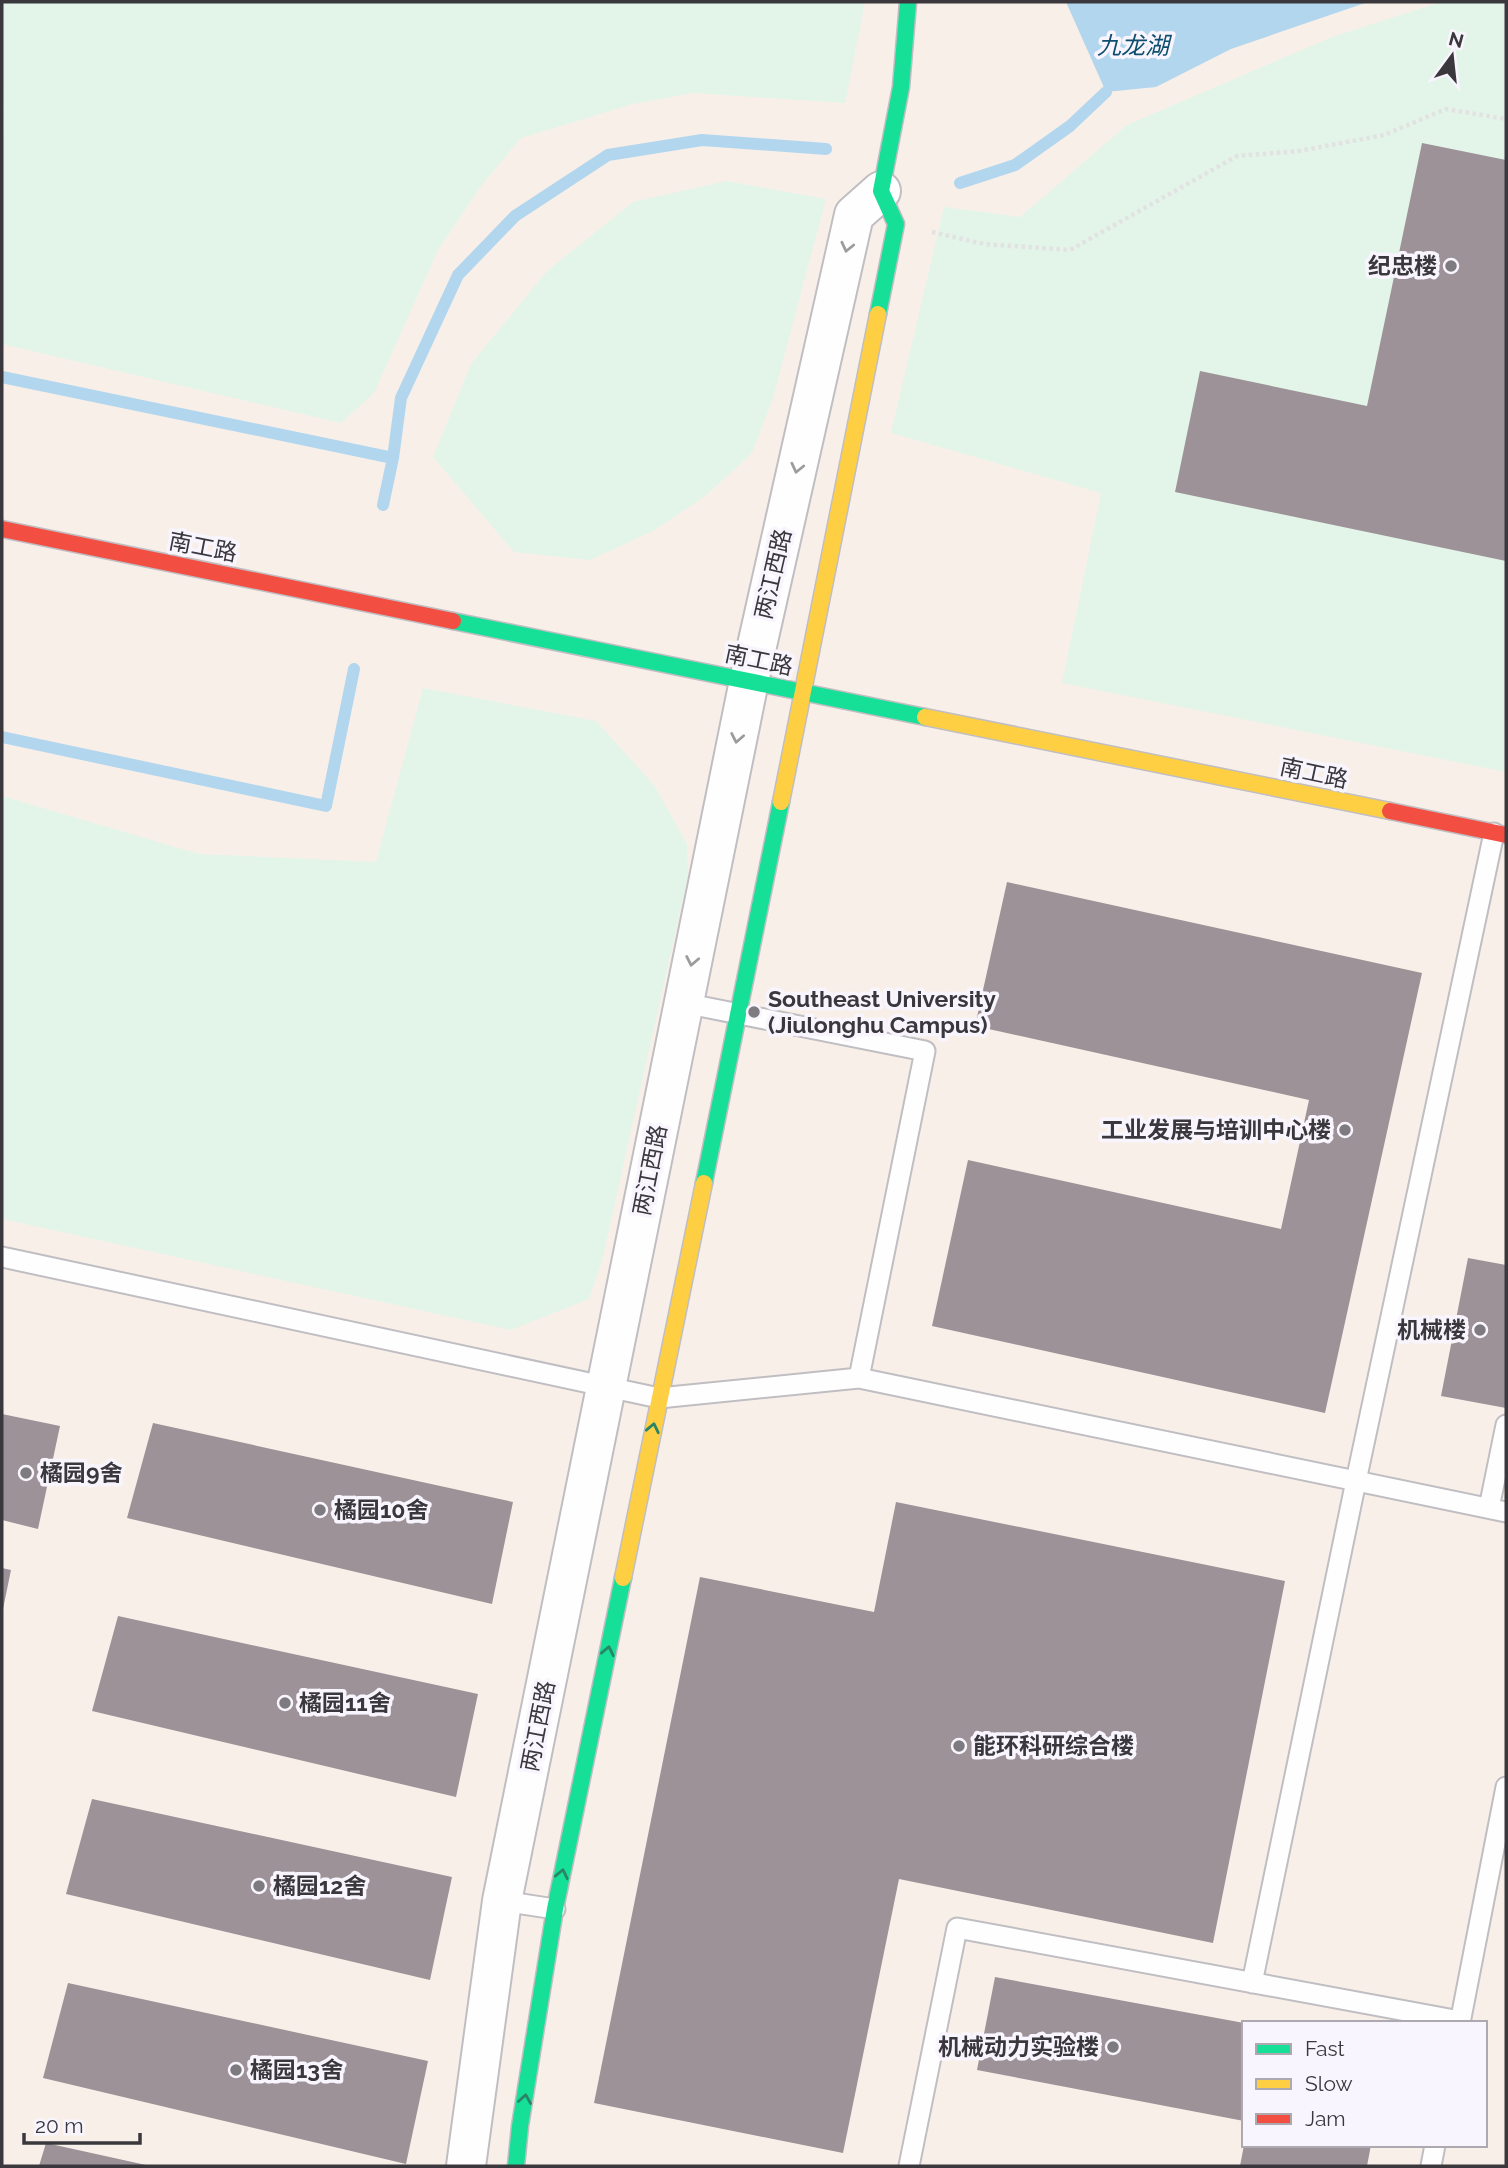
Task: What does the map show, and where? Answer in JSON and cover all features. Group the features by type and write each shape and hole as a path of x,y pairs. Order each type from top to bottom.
{"street":[{"path":"516,2166 555,1909 804,692 889,207 908,2"},
{"path":"901,87 928,2"},
{"name":"两江西路","path":"466,2166 502,1901 749,681 854,215 889,207"},
{"name":"南工路","path":"2,529 1500,834"}],"lane":[{"path":"1252,1983 1356,1481 1500,834"},
{"path":"684,1003 925,1051 859,1378"},
{"path":"2,1257 659,1398 859,1378 1498,1510 1506,1425"},
{"path":"1460,2021 1506,1787"},
{"path":"502,1901 555,1909"},
{"path":"909,2166 957,1927 1455,2021"},
{"path":"1431,2166 1435,2147"}],"path":[{"path":"889,207 984,244 1070,250 1237,156 1299,151 1384,135 1446,109 1506,119"}],"shaded area":[{"name":"Southeast University (Jiulonghu Campus)","path":"2,2 1506,2 1506,2166 2,2166"}],"green space":[{"path":"2,2 865,2 845,103 693,93 633,104 521,138 481,186 438,250 374,393 341,423 2,344"},
{"path":"1441,2 1506,2 1506,772 1062,683 1101,493 891,433 944,207 1020,217 1127,125 1332,37"},
{"path":"726,181 826,199 773,398 752,453 704,497 653,531 590,560 514,552 433,457 471,364 547,271 633,202"},
{"path":"423,688 596,721 654,785 687,844 688,875 602,1261 589,1299 511,1330 2,1219 2,796 199,854 376,862"}],"water":[{"name":"九龙湖","path":"1066,2 1368,2 1231,49 1156,87 1106,92"}],"building":[{"name":"纪忠楼","path":"1422,143 1506,160 1506,561 1175,492 1200,371 1367,406"},
{"name":"工业发展与培训中心楼","path":"1007,882 1422,973 1325,1413 932,1326 968,1160 1281,1229 1309,1100 975,1026"},
{"name":"机械楼","path":"1468,1258 1506,1265 1506,1408 1441,1396"},
{"name":"橘园9舍","path":"2,1414 60,1426 38,1529 2,1520"},
{"name":"橘园10舍","path":"153,1423 513,1502 492,1604 127,1518"},
{"name":"能环科研综合楼","path":"896,1502 1285,1581 1213,1943 899,1879 843,2153 594,2103 700,1577 874,1612"},
{"path":"2,1568 11,1570 3,1609 2,1609"},
{"name":"橘园11舍","path":"118,1616 478,1694 456,1797 92,1711"},
{"name":"橘园12舍","path":"92,1799 452,1877 430,1980 66,1894"},
{"name":"机械动力实验楼","path":"995,1977 1242,2023 1242,2121 977,2070"},
{"name":"橘园13舍","path":"68,1983 428,2061 406,2164 43,2078"},
{"path":"46,2143 146,2165 146,2166 39,2166"},
{"path":"1244,2147 1371,2147 1367,2166 1240,2166"}],"waterway":[{"path":"960,183 1015,165 1070,126 1106,92"},
{"path":"383,505 401,398 458,275 515,216 608,155 702,140 826,149"},
{"path":"2,377 393,458"},
{"path":"2,737 326,806 354,669"}],"traffic: fast":[{"path":"878,314 896,224 881,191 901,87 908,2"},
{"path":"453,621 925,717"},
{"path":"704,1183 781,802"},
{"path":"516,2166 555,1909 623,1578"}],"traffic: slow":[{"path":"781,802 878,314"},
{"path":"925,717 1390,811"},
{"path":"623,1578 704,1183"}],"traffic: jam":[{"path":"2,529 453,621"},
{"path":"1390,811 1506,835"}],"place":[{"name":"纪忠楼","path":"1451,266"},
{"name":"Southeast University (Jiulonghu Campus)","path":"754,1012"},
{"name":"工业发展与培训中心楼","path":"1345,1130"},
{"name":"机械楼","path":"1480,1330"},
{"name":"橘园9舍","path":"26,1473"},
{"name":"橘园10舍","path":"320,1510"},
{"name":"橘园11舍","path":"285,1703"},
{"name":"能环科研综合楼","path":"959,1746"},
{"name":"橘园12舍","path":"259,1886"},
{"name":"机械动力实验楼","path":"1113,2047"},
{"name":"橘园13舍","path":"236,2070"}]}
